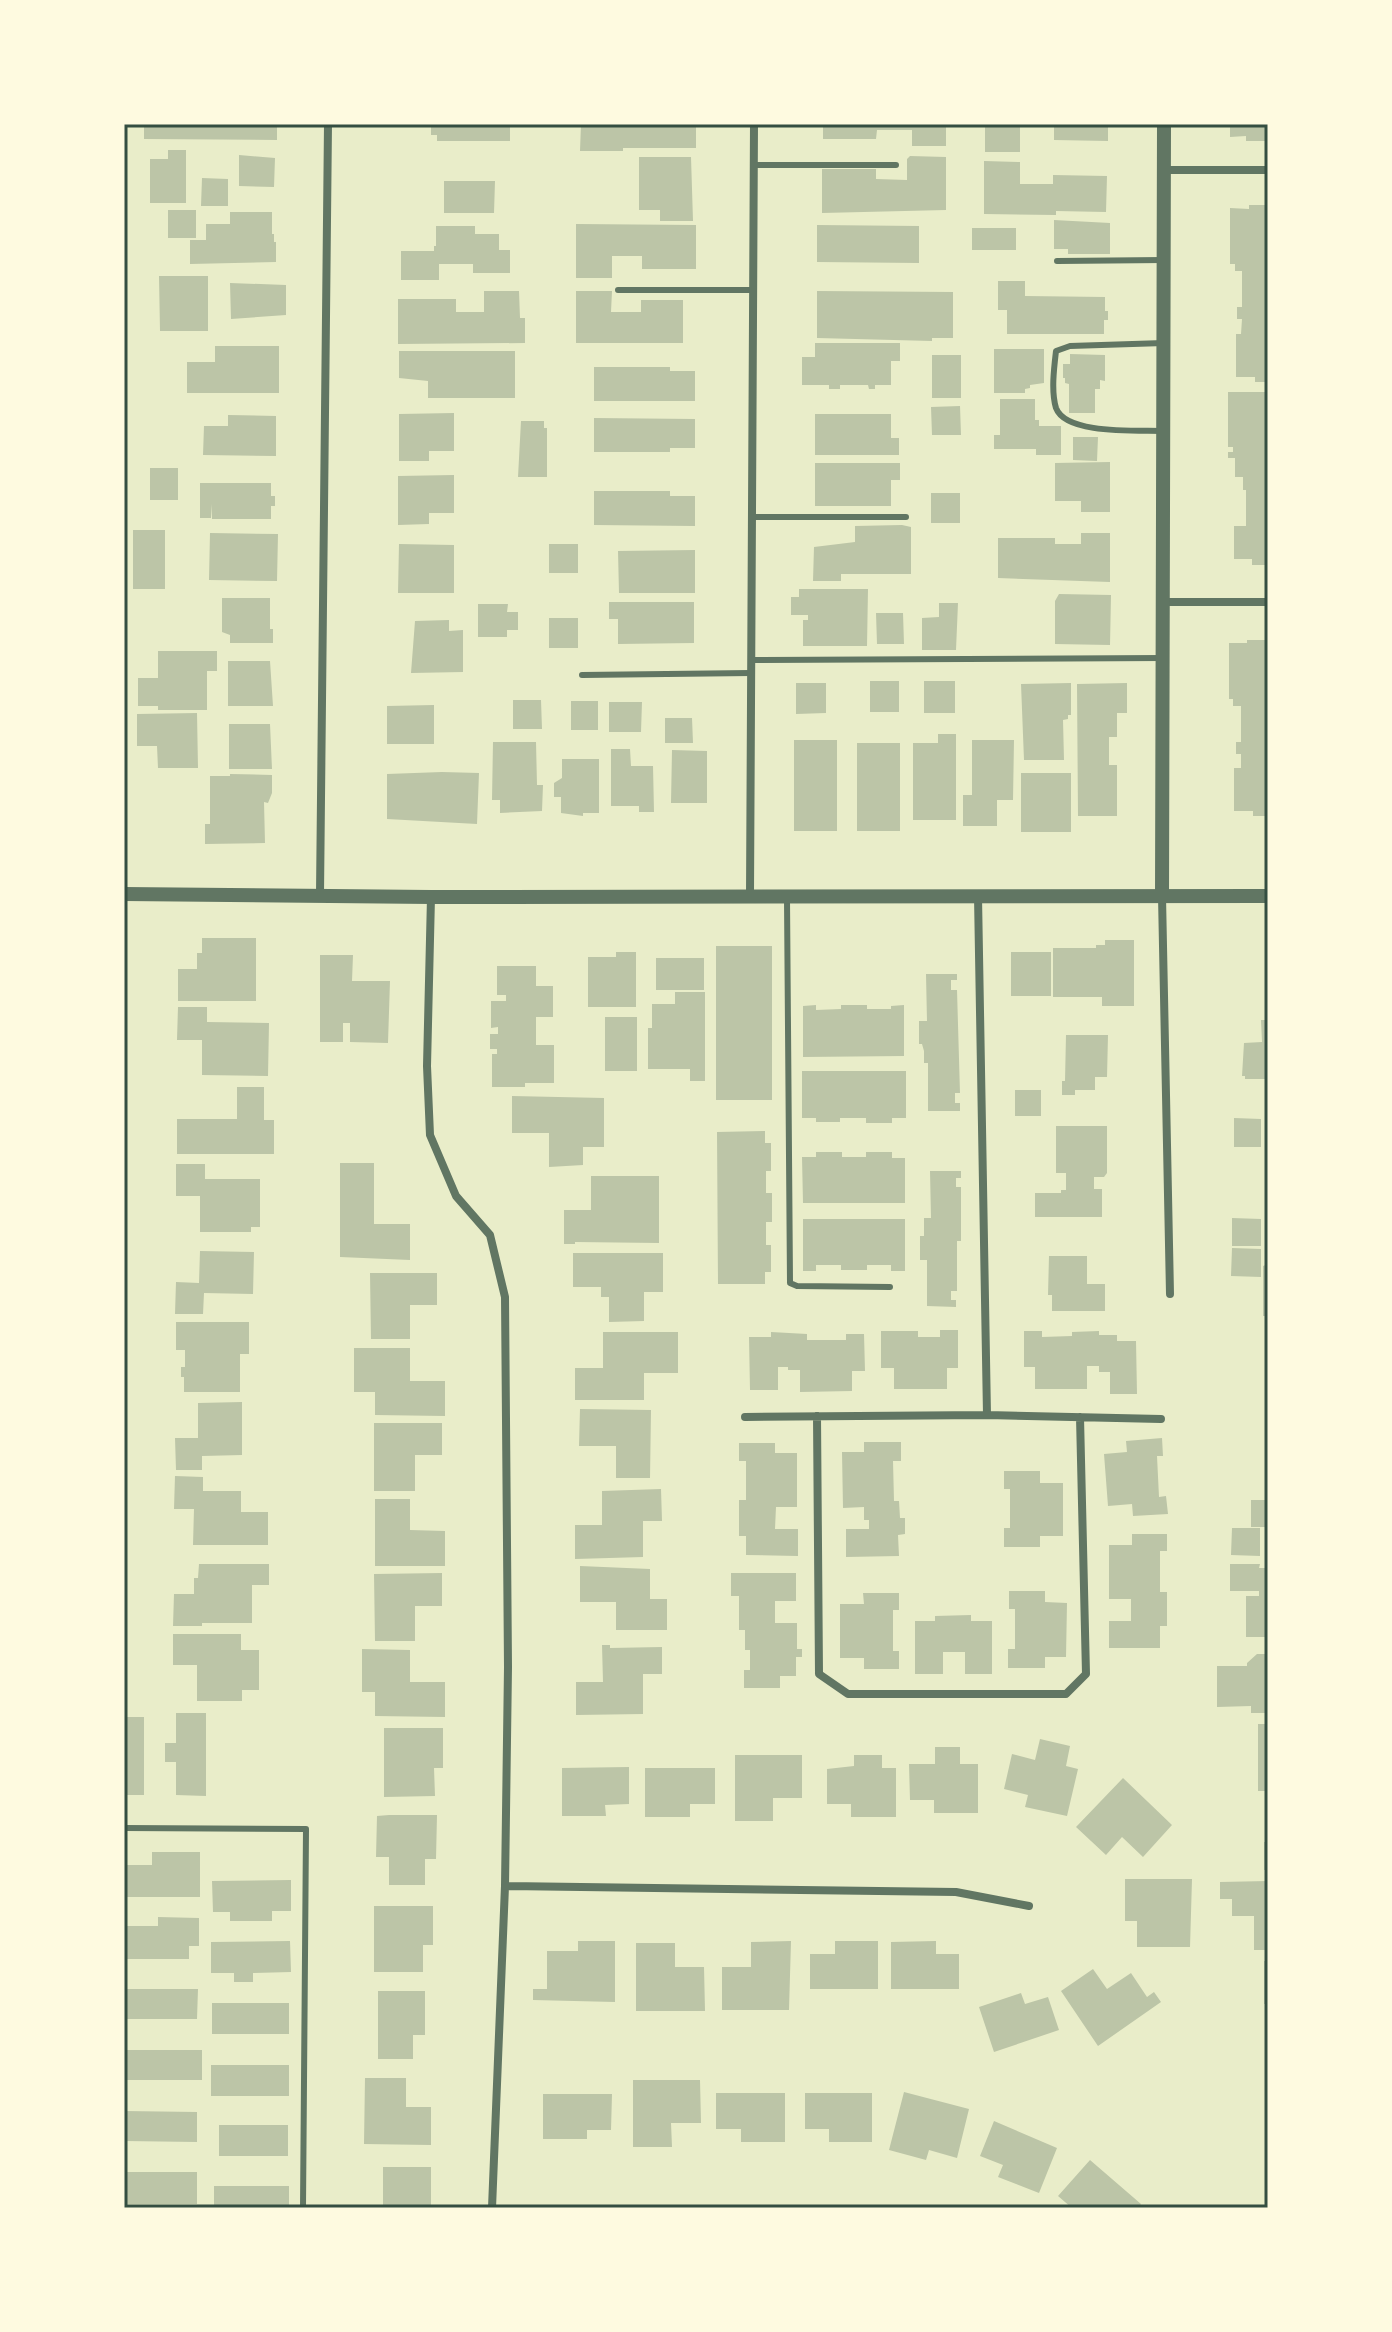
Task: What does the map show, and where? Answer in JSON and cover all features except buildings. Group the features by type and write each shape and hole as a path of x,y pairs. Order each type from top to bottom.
{"street":[{"path":"320,894 328,124"},
{"path":"750,895 754,124"},
{"path":"1164,124 1162,896 1170,1294"},
{"path":"1164,170 1268,170"},
{"path":"1163,602 1268,602"},
{"path":"124,894 431,897 1268,896"},
{"path":"978,895 987,1415"},
{"path":"431,897 427,1066 430,1135 456,1196 490,1235 505,1297 508,1458 505,1886 492,2208"},
{"path":"745,1417 987,1415 1161,1419"},
{"path":"817,1416 819,1674 848,1694 1066,1694 1086,1674 1080,1417"},
{"path":"505,1886 956,1892 1029,1906"}],"lane":[{"path":"753,165 896,165"},
{"path":"1057,261 1164,260"},
{"path":"618,290 752,290"},
{"path":"1163,431 1085,427 1066,422 1056,409 1054,371 1056,351 1070,346 1164,343"},
{"path":"752,517 906,517"},
{"path":"751,660 1163,658"},
{"path":"582,675 751,673"},
{"path":"787,895 790,1283 797,1286 890,1287"},
{"path":"124,1828 306,1829 303,2208"}]}
